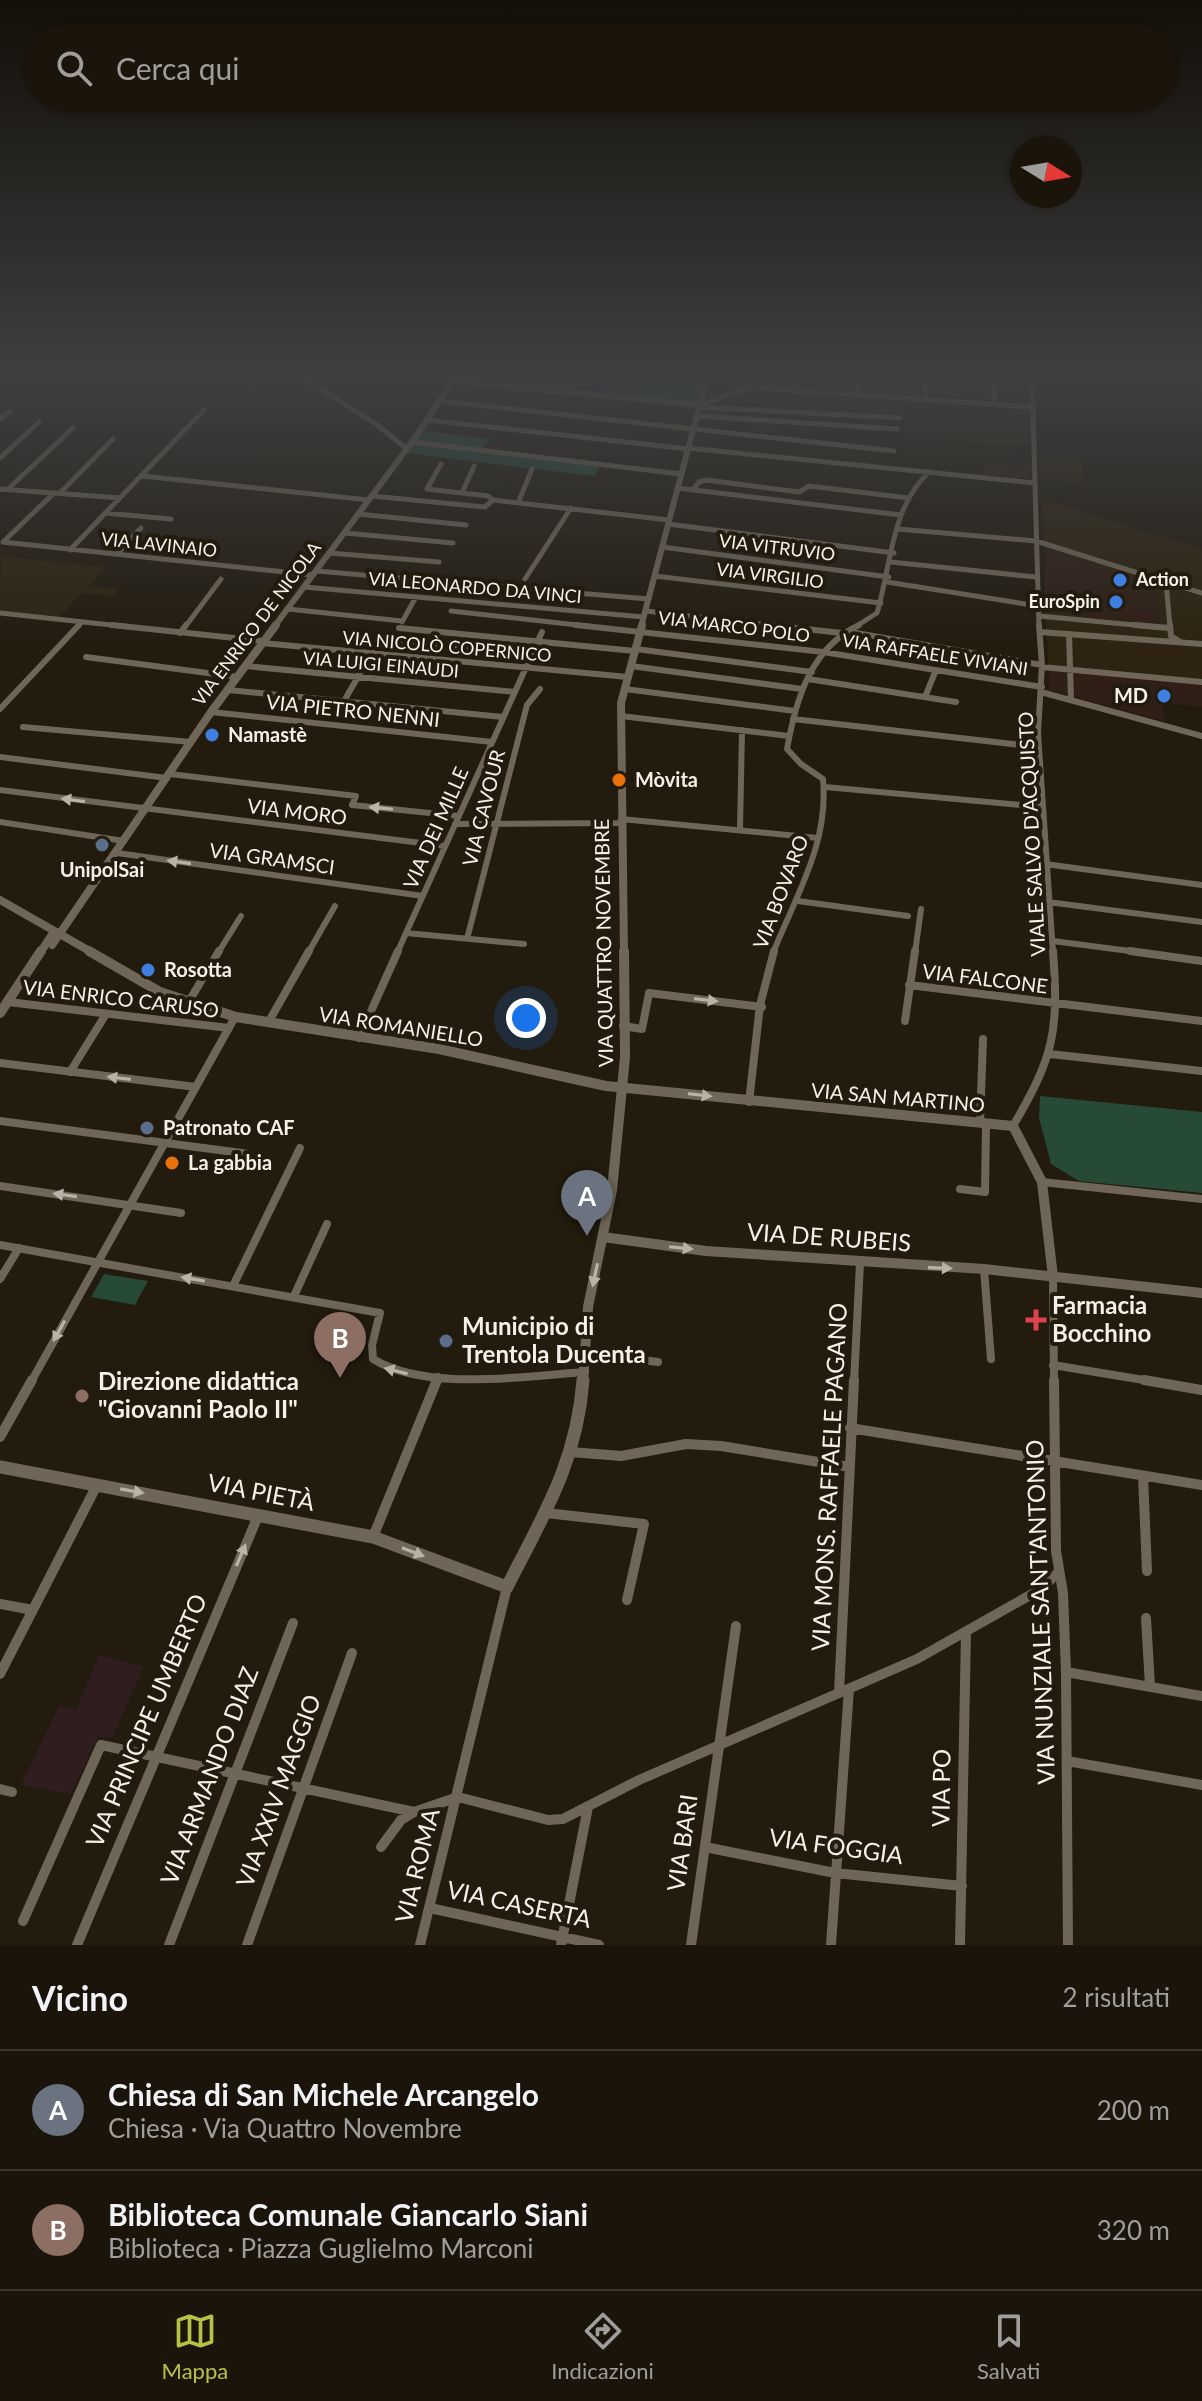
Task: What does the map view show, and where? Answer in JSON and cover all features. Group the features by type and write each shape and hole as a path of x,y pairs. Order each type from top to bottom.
{"street":[{"path":"8,489 31,468"},
{"path":"57,493 83,468"},
{"path":"70,550 150,468"},
{"name":"VIA ENRICO DE NICOLA","path":"0,1013 125,842 211,712 393,468"},
{"path":"439,468 427,489 894,553"},
{"path":"462,493 473,468"},
{"path":"629,468 681,474"},
{"name":"VIA QUATTRO NOVEMBRE","path":"507,1587 546,1513 580,1421 588,1307 612,1190 622,1087 621,716 625,689 683,468"},
{"path":"886,468 1035,483"},
{"name":"VIALE SALVO D'ACQUISTO","path":"1013,1126 1041,1078 1050,1054 1057,1004 1039,747 1042,666 1036,577 1035,468"},
{"path":"518,503 532,469"},
{"path":"929,472 915,485 901,515 888,580 877,613 865,624 835,638 823,652 802,689 787,749 801,764 823,779 825,787 1042,807"},
{"path":"142,476 485,507 493,500"},
{"path":"693,490 701,480 707,480 799,492 809,486 909,498"},
{"path":"677,488 901,515"},
{"path":"0,489 120,498"},
{"name":"VIA LAVINAIO","path":"57,493 3,542 314,573 649,599"},
{"path":"525,579 571,508"},
{"path":"105,513 171,519"},
{"path":"358,514 466,525"},
{"path":"117,554 141,528"},
{"path":"898,529 1036,541 1202,593"},
{"path":"345,533 453,543"},
{"name":"VIA VITRUVIO","path":"662,547 888,580 1038,606"},
{"path":"330,553 439,562"},
{"path":"891,562 1036,577"},
{"name":"VIA VIRGILIO","path":"655,576 881,603"},
{"path":"180,633 221,579"},
{"path":"1163,642 1170,632 1166,582"},
{"name":"VIA LEONARDO DA VINCI","path":"304,587 846,633 1042,666 1202,682"},
{"path":"393,638 416,597"},
{"path":"288,609 402,621"},
{"name":"VIA MARCO POLO","path":"451,611 823,652"},
{"name":"VIA NICOLÒ COPERNICO","path":"0,613 371,654 628,677"},
{"path":"1039,616 1170,632 1182,643"},
{"path":"0,709 81,623"},
{"path":"399,628 635,650 810,675 956,702"},
{"name":"VIA DEI MILLE","path":"359,1038 542,632"},
{"path":"1040,632 1202,644"},
{"path":"1069,634 1071,699"},
{"path":"344,701 381,637 531,656"},
{"name":"VIA RAFFAELE VIVIANI","path":"823,652 1042,689 1202,736"},
{"path":"86,657 238,677"},
{"name":"VIA LUIGI EINAUDI","path":"245,666 515,692"},
{"path":"631,666 802,689"},
{"path":"925,697 936,670"},
{"name":"VIA CAVOUR","path":"467,939 527,705 540,689"},
{"path":"625,689 1039,747"},
{"path":"228,690 503,717"},
{"name":"VIA PIETRO NENNI","path":"211,712 492,742"},
{"path":"621,716 789,736"},
{"path":"23,727 191,742"},
{"path":"740,830 742,730"},
{"path":"0,757 356,796 352,805 497,824 621,821 818,838"},
{"name":"VIA BOVARO","path":"749,1102 766,974 798,901 818,838 826,824 825,787"},
{"name":"VIA MORO","path":"0,790 445,846"},
{"path":"0,822 125,842"},
{"name":"VIA GRAMSCI","path":"117,853 423,896"},
{"path":"1045,864 1202,885"},
{"name":"VIA ROMANIELLO","path":"0,900 160,992 188,1003 235,1017 439,1049 529,1067 583,1082 622,1087"},
{"path":"798,901 908,916"},
{"path":"1048,902 1202,922"},
{"path":"268,1023 335,906"},
{"name":"VIA FALCONE","path":"905,1021 921,909"},
{"path":"188,1003 241,916"},
{"path":"406,933 524,944"},
{"path":"49,947 59,935"},
{"path":"1053,941 1202,961"},
{"name":"VIA FALCONE","path":"909,985 1202,1021"},
{"path":"623,1026 642,1029 649,993 762,1007"},
{"name":"VIA ENRICO CARUSO","path":"8,1002 229,1028"},
{"path":"70,1072 106,1014"},
{"path":"0,1437 235,1017"},
{"path":"960,1189 985,1192 983,1039"},
{"path":"1050,1054 1202,1071"},
{"path":"0,1063 196,1087"},
{"name":"VIA SAN MARTINO","path":"622,1087 1013,1126"},
{"path":"0,1121 249,1154"},
{"path":"1013,1126 1042,1182 1053,1277"},
{"path":"233,1286 300,1148"},
{"path":"1042,1182 1202,1199"},
{"path":"0,1186 181,1213"},
{"path":"294,1296 327,1224"},
{"name":"VIA DE RUBEIS","path":"603,1237 694,1250 984,1269 1202,1293"},
{"path":"0,1245 380,1313 372,1345 373,1359 390,1371 438,1377 585,1372"},
{"path":"0,1279 19,1248"},
{"name":"VIA MONS. RAFFAELE PAGANO","path":"831,1945 844,1691 850,1428 860,1263"},
{"path":"984,1269 991,1359"},
{"name":"VIA NUNZIALE SANT'ANTONIO","path":"1053,1277 1058,1573 1063,1593 1066,1672 1068,1945"},
{"path":"584,1353 658,1362"},
{"path":"1053,1365 1202,1390"},
{"path":"373,1537 438,1377"},
{"path":"850,1428 1202,1485"},
{"path":"571,1452 621,1456 686,1444 721,1446 849,1467"},
{"name":"VIA PIETÀ","path":"0,1467 373,1537 507,1587"},
{"path":"1143,1476 1147,1571"},
{"path":"0,1674 97,1485"},
{"path":"546,1513 644,1524 627,1600"},
{"name":"VIA PRINCIPE UMBERTO","path":"77,1945 259,1514"},
{"path":"381,1847 401,1820 414,1812 458,1797 548,1820 563,1819 639,1780 844,1691 966,1632 1039,1590 1058,1573"},
{"name":"VIA ROMA","path":"420,1945 507,1587"},
{"path":"0,1604 33,1610"},
{"path":"1146,1618 1150,1686"},
{"name":"VIA ARMANDO DIAZ","path":"169,1945 293,1623"},
{"name":"VIA BARI","path":"691,1945 736,1626"},
{"name":"VIA PO","path":"960,1945 966,1632"},
{"name":"VIA XXIV MAGGIO","path":"247,1945 352,1653"},
{"path":"1066,1672 1202,1696"},
{"path":"23,1921 101,1745 414,1812"},
{"path":"1067,1761 1202,1785"},
{"path":"562,1941 588,1807"},
{"name":"VIA FOGGIA","path":"705,1847 835,1873 962,1886"},
{"name":"VIA CASERTA","path":"430,1908 562,1941 599,1945"}],"shaded area":[{"path":"984,468 1031,468 1031,478 983,475"},
{"path":"1039,468 1082,468 1083,483 1039,479"},
{"path":"1042,499 1202,549 1202,684 1049,669 1045,612 1160,623 1156,584 1045,548"},
{"path":"1045,548 1157,584 1160,624 1045,612"},
{"path":"1,556 105,567 89,586 119,589 113,596 81,593 59,618 0,612"},
{"path":"1049,669 1202,684 1202,707 1163,703 1164,721 1049,690"},
{"path":"99,1655 144,1666 112,1738 98,1737 71,1794 21,1785 59,1706 76,1710"}],"green space":[{"path":"527,468 600,468 594,476"},
{"path":"1040,1096 1202,1112 1202,1193 1079,1181 1051,1164 1039,1118"},
{"path":"104,1274 148,1281 135,1305 91,1297"}],"place":[{"name":"Action","path":"1120,580"},
{"name":"EuroSpin","path":"1116,602"},
{"name":"MD","path":"1164,696"},
{"name":"Namastè","path":"212,735"},
{"name":"Mòvita","path":"619,780"},
{"name":"UnipolSai","path":"102,845"},
{"name":"Rosotta","path":"148,970"},
{"name":"Patronato CAF","path":"147,1128"},
{"name":"La gabbia","path":"172,1163"},
{"name":"Chiesa di San Michele Arcangelo","path":"587,1236"},
{"name":"Farmacia Bocchino","path":"1036,1320"},
{"name":"Municipio di Trentola Ducenta","path":"446,1341"},
{"name":"Biblioteca Comunale Giancarlo Siani","path":"340,1378"},
{"name":"Direzione didattica \"Giovanni Paolo II\"","path":"82,1396"}]}
